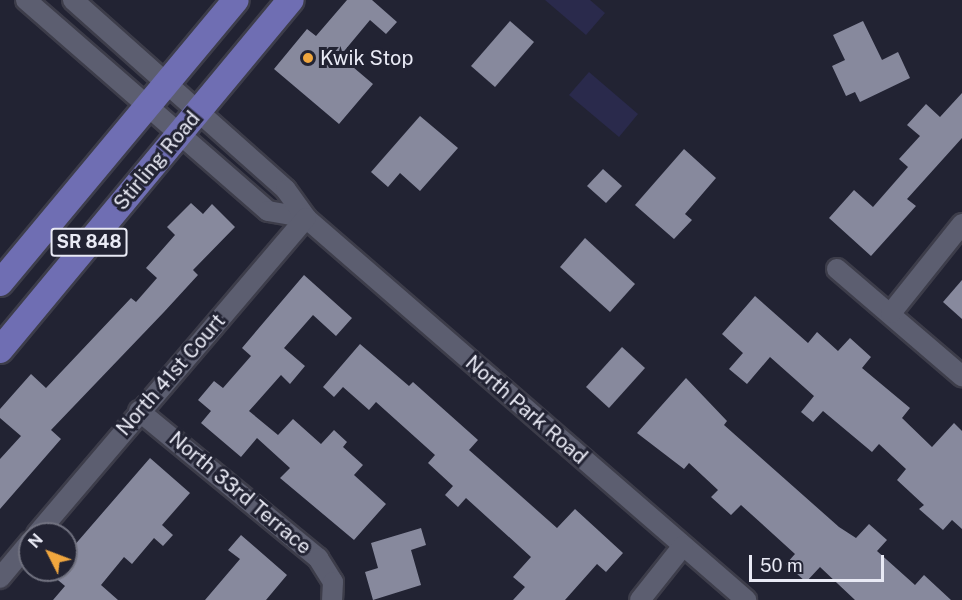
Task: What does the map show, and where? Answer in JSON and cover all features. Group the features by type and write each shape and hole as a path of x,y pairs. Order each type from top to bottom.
{"main road":[{"name":"Stirling Road","path":"0,283 236,0"},
{"name":"Stirling Road","path":"0,350 291,0"}],"street":[{"path":"26,0 268,211 306,218"},
{"name":"North Park Road","path":"73,0 286,190 306,218 746,600"},
{"name":"North 41st Court","path":"47,522 139,411 306,218"},
{"path":"891,314 962,224"},
{"path":"837,269 962,376"},
{"name":"North 33rd Terrace","path":"139,411 318,558 333,591"},
{"path":"640,600 682,546"},
{"path":"0,578 18,556"}],"shaded area":[{"path":"545,0 590,0 605,13 586,35"},
{"path":"589,72 638,114 619,137 569,95"}],"building":[{"path":"347,0 372,0 397,22 386,34 370,20 340,56 373,84 339,124 274,69 307,29 316,36"},
{"path":"510,21 534,42 495,87 471,66"},
{"path":"863,21 882,60 898,52 910,78 860,102 855,92 846,96 832,66 845,60 833,35"},
{"path":"962,93 962,138 907,199 916,206 871,256 829,218 854,190 873,207 908,167 899,159 920,136 907,125 926,104 940,117"},
{"path":"420,116 458,148 420,191 400,173 388,187 371,172"},
{"path":"684,149 716,178 685,214 692,220 674,239 635,205"},
{"path":"603,169 622,186 606,203 587,186"},
{"path":"191,203 203,214 212,204 235,227 193,270 198,275 51,430 61,439 0,509 0,459 21,436 0,418 0,409 31,374 46,388 131,298 136,302 157,278 146,268 175,235 167,227"},
{"path":"585,238 635,284 610,312 560,267"},
{"path":"304,275 352,318 336,336 313,315 284,348 305,366 290,384 281,375 249,411 278,435 293,419 321,444 334,430 347,442 343,447 363,465 354,475 386,504 354,540 280,478 290,468 257,438 241,457 201,423 211,411 198,400 214,381 223,388 251,356 242,348"},
{"path":"962,280 962,319 943,302"},
{"path":"755,296 808,343 817,332 838,351 850,338 871,357 862,368 910,408 902,418 932,447 954,423 962,431 962,529 952,520 943,530 919,509 924,505 897,480 906,469 879,444 872,452 823,411 813,422 801,412 814,396 770,357 747,384 729,369 743,353 722,334"},
{"path":"360,344 409,386 413,382 478,440 469,450 557,528 575,509 623,553 606,572 597,564 565,600 513,600 525,587 513,577 531,557 466,498 458,507 445,495 453,486 428,463 435,455 376,402 369,410 343,387 334,397 323,387"},
{"path":"622,347 645,368 609,408 586,387"},
{"path":"686,378 727,421 724,425 839,527 856,538 869,524 887,540 877,551 915,585 924,575 951,600 855,600 820,567 806,582 786,564 795,554 741,505 731,515 711,497 718,490 689,463 684,469 637,433"},
{"path":"150,458 190,493 162,525 173,535 163,546 154,538 132,564 124,557 101,585 118,600 53,600 65,586 60,582 78,582 78,541"},
{"path":"421,528 426,545 411,550 421,585 373,600 365,572 378,568 371,543"},
{"path":"241,535 287,575 266,600 205,600 240,559 228,550"}],"place":[{"name":"Kwik Stop","path":"308,58"}]}
